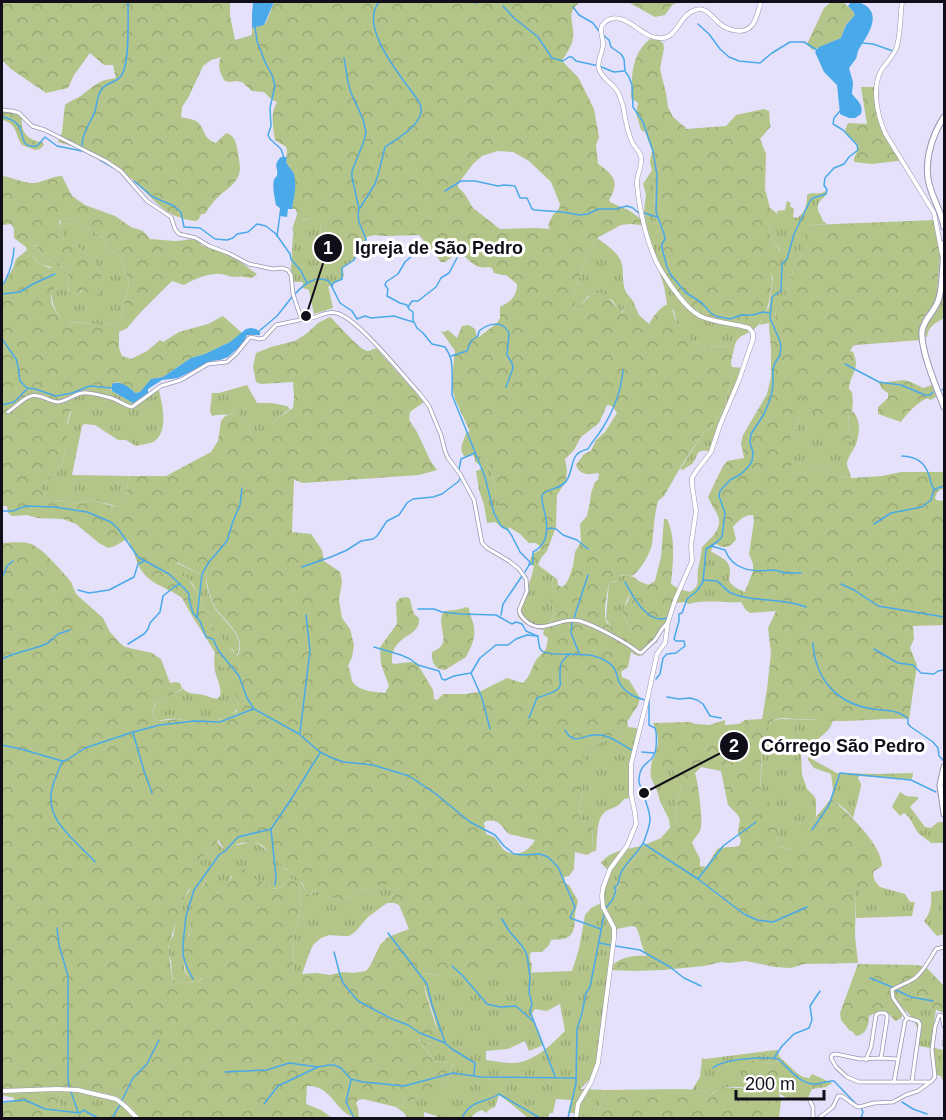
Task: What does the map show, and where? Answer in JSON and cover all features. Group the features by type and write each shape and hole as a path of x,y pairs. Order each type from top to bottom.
{"main road":[{"path":"945,117 933,136 927,176 945,227"},
{"path":"945,243 940,296 925,320 922,336 930,370 945,407"},
{"path":"945,767 940,784 945,814"}],"street":[{"path":"576,1119 578,1104 591,1082 598,1063 614,938 614,928 603,907 603,888 610,869 627,846 636,824 631,794 631,764 656,657 666,640 668,622 675,600 692,561 690,545 696,511 692,478 711,452 750,352 753,333 746,327 698,314 681,298 660,270 644,228 640,210 636,182 641,156 631,141 618,91 603,77 599,69 598,63 603,49 600,30 606,21 619,18 654,38 664,38 676,30 693,10 700,9 708,12 725,27 738,31 744,30 753,24 761,2"},
{"path":"902,2 897,47 882,68 876,91 877,107 885,133 934,213 943,258"},
{"path":"2,110 15,112 32,126 45,130 121,171 147,201 171,217 175,229 182,235 196,238 249,264 288,270 291,275 293,294 300,315 304,319"},
{"path":"8,412 31,396 60,402 84,392 111,398 125,406 132,407 160,386 182,380 208,364 227,362 249,338 261,339 268,335 276,325 309,320 336,312 355,323 425,400 439,429 445,451 474,500 482,543 509,561 526,579 527,591 519,610 521,617 541,628 565,621 580,621 638,652 656,640 668,622"},
{"path":"912,1081 920,1024 918,1021 907,1018 893,999 892,990 914,979 920,974 936,949 945,947"},
{"path":"866,1060 871,1047 876,1015 885,1013 887,1019 881,1058"},
{"path":"819,1119 834,1105 839,1095 859,1107 893,1102 934,1081 932,1050 934,1028 939,1015 942,1016 945,1026"},
{"path":"894,1082 907,1018"},
{"path":"897,1059 866,1060 837,1054 831,1056 836,1068 847,1077 862,1083 912,1081 929,1083"},
{"path":"2,1091 78,1090 116,1100 137,1119"},
{"path":"810,1101 813,1107 813,1119"}],"green space":[{"path":"2,2 230,2 230,16 235,40 252,35 252,28 266,23 274,2 581,2 573,10 572,41 562,61 578,77 594,109 599,137 596,145 598,164 611,175 615,184 609,200 641,219 641,225 621,225 597,238 589,252 572,297 575,301 575,310 578,310 591,295 604,293 622,313 630,297 639,315 649,324 658,311 670,303 677,324 693,342 734,349 731,361 732,374 725,406 711,427 704,432 664,496 658,501 652,544 647,557 641,567 631,576 621,575 617,581 609,582 605,609 607,623 623,636 629,637 631,630 623,615 623,609 631,590 639,581 648,585 655,581 661,557 664,519 667,519 673,542 671,584 679,589 670,619 662,629 657,642 647,648 643,655 638,656 631,652 628,667 621,672 622,677 629,680 640,698 627,722 628,727 591,746 583,756 586,765 579,816 580,820 593,826 592,852 587,855 575,852 574,869 569,876 564,877 565,883 569,885 578,901 573,931 566,938 551,940 542,952 530,954 531,974 441,976 425,973 423,976 438,1040 433,1044 418,1039 434,1061 453,1065 445,1086 448,1092 422,1096 396,1107 363,1099 358,1100 356,1103 359,1118 345,1112 323,1090 307,1086 306,1104 321,1110 332,1118 140,1118 127,1103 113,1096 96,1092 61,1091 58,1118 2,1118 2,1103 10,1102 14,1098 2,1095 2,543 20,542 35,546 67,577 76,594 103,618 110,632 120,643 125,647 152,653 161,659 170,683 180,683 182,688 156,704 153,714 157,721 219,720 236,712 239,705 228,676 182,598 145,575 128,540 108,548 76,524 63,519 27,515 12,516 8,513 7,506 2,506 2,287 16,259 27,250 14,238 14,229 11,224 2,225 2,176 30,183 62,176 72,196 85,205 115,216 131,227 143,231 150,239 197,240 201,245 230,255 257,274 250,278 212,275 184,285 172,281 127,328 119,332 119,348 122,356 131,359 147,351 160,340 163,342 179,332 208,324 223,316 242,333 230,342 191,358 163,377 156,378 140,392 135,393 118,382 114,383 112,391 89,390 71,396 72,406 67,423 67,446 62,463 53,476 39,487 50,501 67,500 76,504 90,500 119,508 126,496 129,476 166,476 211,452 218,441 221,421 225,416 236,411 239,411 248,423 254,439 276,419 293,408 294,397 293,382 261,384 256,382 253,367 256,353 295,341 318,323 330,317 363,349 368,351 376,348 424,402 410,412 409,419 437,470 419,475 303,483 294,479 292,532 311,534 322,550 324,561 340,572 342,581 339,600 342,618 350,629 354,645 348,666 352,681 362,689 385,693 389,686 381,664 380,647 397,624 396,603 400,598 407,597 410,599 414,613 419,618 418,625 396,646 392,663 417,663 433,690 434,699 437,700 443,694 479,692 507,678 523,683 536,660 546,649 548,638 543,634 545,627 555,615 551,602 554,594 553,576 557,579 558,585 562,587 569,578 575,552 581,542 580,524 587,516 591,493 598,480 599,474 582,472 576,465 584,454 591,451 596,440 605,432 617,413 612,406 607,405 599,423 581,437 574,450 565,459 566,481 557,495 556,527 547,551 538,565 533,566 530,562 531,558 540,550 540,546 536,543 529,543 507,526 502,517 489,463 472,436 455,399 452,377 455,351 441,331 448,330 457,338 462,326 469,325 475,329 479,337 497,323 500,318 500,307 512,298 517,284 506,275 494,273 492,268 479,267 459,252 445,262 441,262 419,235 367,237 362,234 350,251 341,257 332,252 320,239 321,228 317,218 302,221 299,226 299,235 295,236 293,228 297,214 296,209 292,209 294,174 286,162 286,148 275,140 273,116 277,102 264,92 252,91 242,82 225,81 219,63 221,57 203,66 182,107 181,117 199,123 208,139 216,143 226,133 232,136 237,147 240,170 235,182 196,221 184,219 166,210 128,176 103,160 58,142 62,132 65,105 105,80 116,78 113,65 104,65 90,53 74,75 68,88 46,93 11,69 2,60","holes":["497,151 513,152 529,161 551,182 560,204 548,225 550,229 500,229 473,208 458,184 482,156","61,219 76,220 102,237 107,248 122,260 129,283 121,316 113,325 66,322 53,308 51,297 56,273 34,258 33,246 37,245 42,256 57,262 68,271 71,299 76,299 81,291 92,297 97,295 103,285 99,270 90,257 78,247 64,240 59,222","176,562 206,576 215,607 234,630 240,642 237,656 209,622 198,593","495,821 509,834 535,840 525,851 512,854 503,849 494,837 486,834 484,823","218,839 224,849 229,852 235,844 249,841 258,843 300,881 305,888 306,897 319,891 325,897 343,900 380,885 392,885 394,893 387,903 399,905 409,929 388,937 380,945 366,971 330,975 294,974 293,934 300,912 301,895 298,882 289,878 281,887 271,888 258,881 244,868 239,867 233,873 230,882 218,893 207,880 198,892 190,914 190,933 184,947 184,962 188,975 202,978 197,983 173,984 168,947 184,898 197,875 200,858 214,848"]},
{"path":"628,2 679,2 672,5 665,15 655,17"},
{"path":"843,2 855,15 846,25 841,38 813,50 807,45 808,42 824,8 830,3"},
{"path":"650,39 663,43 660,69 668,107 673,117 686,129 726,126 736,115 764,109 769,111 771,126 760,139 766,154 765,189 770,208 781,221 778,228 770,223 771,237 778,247 780,258 771,274 772,283 766,311 753,330 701,314 684,298 661,270 658,261 665,255 661,243 664,231 654,216 655,183 650,162 652,151 645,132 641,130 636,113 638,103 631,98 632,74 636,58"},
{"path":"861,87 878,88 880,117 900,160 871,164 854,162 858,145 845,130 848,123 867,124"},
{"path":"2,111 18,113 22,118 22,127 26,134 44,145 35,150 22,145 11,124 2,120"},
{"path":"652,170 655,183 654,216 664,231 662,248 665,255 664,258 660,258 661,270 684,298 701,314 753,330 738,339 734,349 693,342 677,324 674,311 667,304 644,211 646,194 643,184"},
{"path":"825,191 827,194 820,202 818,209 823,221 827,224 809,225 802,253 775,317 769,326 769,323 759,325 769,307 773,278 771,274 780,251 771,235 770,223 777,226 779,218 777,211 785,210 787,201 794,209 793,217 797,218 805,208 807,195"},
{"path":"314,217 319,220 320,239 332,252 350,251 362,234 367,237 358,256 343,267 342,280 335,282 332,286 328,286 327,282 317,283 309,290 303,288 303,282 292,281 293,234 295,236 299,234 300,221"},
{"path":"61,219 76,220 102,237 107,248 122,260 129,283 121,316 113,325 108,323 106,327 66,322 56,311 51,290 51,267 36,261 33,246 37,245 42,256 57,262 68,271 68,291 76,299 79,292 84,292 103,281 89,256 64,241 60,225"},
{"path":"936,220 940,255 937,295 934,304 924,317 920,340 856,345 850,351 853,352 856,368 849,389 852,392 853,402 848,418 851,435 846,454 841,455 802,393 798,426 791,438 791,472 802,474 827,468 844,477 853,478 901,472 944,472 944,488 938,491 935,497 936,500 944,501 944,625 913,626 914,639 910,648 917,665 909,719 844,721 777,719 768,727 763,744 760,790 775,809 779,823 777,846 792,850 793,846 798,847 816,817 831,799 854,820 876,848 882,866 874,871 873,875 880,887 856,887 855,936 858,963 804,964 791,968 746,961 663,970 611,970 612,965 624,958 647,955 636,927 622,928 620,926 620,915 614,899 621,875 644,845 661,838 675,822 677,800 681,790 673,768 651,768 658,742 653,723 690,722 709,725 725,720 725,725 762,719 771,653 768,628 776,611 750,613 741,602 753,571 749,554 753,515 739,520 733,527 736,539 733,543 727,547 720,546 712,537 719,526 719,521 708,497 727,461 744,458 741,443 743,435 767,394 771,377 769,326 788,290 793,270 802,253 806,229 809,225","holes":["701,767 721,771 728,805 740,819 738,833 741,841 739,846 717,849 706,867 700,866 700,859 692,843 701,827 695,773"]},
{"path":"597,238 610,247 622,264 625,289 630,297 621,313 612,300 595,293 587,297 578,310 575,310 572,297 589,252"},
{"path":"944,277 944,318 933,325 925,337 926,322 941,301"},
{"path":"327,281 333,308 314,314 308,286"},
{"path":"731,367 745,370 721,421 712,452 700,451 692,464 683,470 680,469 704,432 711,427 725,406 732,374"},
{"path":"904,380 923,388 932,385 936,397 930,400 927,398 919,403 901,422 878,414 878,407 888,398 888,393 879,383"},
{"path":"247,385 257,403 272,403 287,406 290,409 254,440 248,423 236,411 230,415 212,416 210,411 212,393"},
{"path":"86,389 112,391 133,403 148,393 159,390 163,424 154,442 136,446 126,440 118,440 95,425 84,424 82,426 72,475 129,476 126,496 119,509 90,500 76,504 67,500 50,501 39,487 60,468 67,446 66,429 71,412 71,396"},
{"path":"801,392 851,435 848,420 852,411 855,414 859,431 847,463 851,478 841,476 827,468 802,474 791,472 791,438 798,426"},
{"path":"470,431 489,463 500,508 507,526 510,527 508,529 504,529 495,522 487,523 476,471 482,469 482,466 475,462 473,455 464,456 462,450 466,433"},
{"path":"712,537 716,544 711,551 727,562 730,581 745,592 741,602 673,603 679,589 690,592 696,587 702,547"},
{"path":"174,562 206,576 215,608 237,637 239,649 236,656 209,622 198,593"},
{"path":"538,565 553,576 552,605 555,615 544,630 524,622 517,612 534,566"},
{"path":"620,576 634,577 639,581 630,593 623,613 631,631 629,637 623,637 606,618 609,581 617,581"},
{"path":"469,608 474,625 474,636 466,657 445,670 436,667 432,659 432,652 443,643 441,617 443,612"},
{"path":"215,652 234,686 239,706 235,711 225,718 211,721 171,719 157,721 153,709 156,705 182,688 190,693 213,698 220,696 215,669"},
{"path":"779,719 833,720 828,731 801,754 802,775 807,789 816,800 816,817 798,848 793,850 777,846 779,823 760,790 766,729 772,721"},
{"path":"628,727 636,728 638,731 633,748 629,798 624,799 601,817 596,851 592,852 593,828 588,822 580,820 579,816 583,787 583,756 591,746"},
{"path":"808,757 837,773 913,773 912,779 859,776 861,787 853,818 831,799 833,789 831,774 814,768"},
{"path":"651,768 673,768 681,790 677,800 675,822 670,828 669,819 651,778"},
{"path":"900,792 906,796 918,797 910,807 925,827 931,828 938,822 944,822 944,843 931,843 919,834 907,815 904,813 900,816 892,807"},
{"path":"218,838 218,843 224,849 235,844 252,841 257,843 271,853 285,869 298,877 310,895 320,891 325,897 343,900 380,885 392,885 394,893 387,903 368,917 349,936 329,935 321,938 313,945 302,974 294,974 293,934 300,912 301,895 298,882 289,878 281,887 275,889 264,883 231,876 230,882 218,893 206,880 198,892 194,905 184,962 187,975 202,977 197,983 173,984 168,951 169,942 200,858 214,848"},
{"path":"644,845 624,871 614,899 622,928 617,929 601,1058 592,1077 580,1089 606,1090 597,1118 577,1118 576,1113 568,1113 571,1100 556,1099 553,1113 550,1113 547,1118 528,1118 499,1095 495,1107 486,1113 482,1110 477,1112 470,1118 439,1118 424,1112 424,1118 407,1118 396,1107 445,1086 453,1065 434,1061 417,1037 425,1043 432,1044 438,1040 423,980 424,973 441,976 572,971 579,949 585,915 591,908 601,903 608,870 601,863 615,852","holes":["560,1004 565,1031 541,1053 526,1060 511,1063 486,1060 486,1051 508,1049 525,1041 529,1051 541,1046 543,1043 531,1015 535,1009 547,1011"]},
{"path":"856,886 880,887 905,894 910,902 915,902 912,916 856,918"},
{"path":"944,890 944,934 937,936 924,921 930,907 931,892"},
{"path":"858,964 926,967 944,986 944,1013 930,1007 925,996 901,999 896,1002 906,1011 900,1019 895,1021 885,1012 874,1014 869,1016 865,1032 856,1036 841,1020 840,1013"},
{"path":"925,996 930,1007 936,1009 931,1047 943,1050 944,1080 941,1076 935,1075 931,1048 918,1046 917,1026 907,1011 896,1002 905,998"},
{"path":"778,1050 783,1060 770,1064 755,1060 747,1079 757,1089 726,1087 711,1095 704,1091 692,1090 700,1077 702,1058"},
{"path":"755,1060 770,1064 783,1060 803,1077 809,1078 812,1074 832,1083 826,1087 812,1089 807,1100 803,1101 788,1099 779,1093 781,1102 779,1118 597,1118 606,1090 684,1089 704,1091 711,1095 721,1087 756,1089 742,1072 742,1064"},
{"path":"61,1090 85,1091 114,1097 127,1103 140,1118 58,1118"}],"water":[{"path":"253,2 274,2 264,25 252,28 252,15"},
{"path":"851,2 865,5 870,10 873,21 856,59 849,68 853,82 852,94 862,108 861,114 855,118 840,114 837,85 824,72 815,52 819,47 841,38 846,25 855,15 848,6"},
{"path":"281,157 287,157 286,162 295,178 292,209 288,209 287,217 280,216 281,209 276,205 273,189 274,179 277,176 276,165"},
{"path":"251,328 260,332 260,335 247,335 243,344 228,357 212,361 178,378 162,380 133,403 112,391 112,384 118,383 127,386 135,393 140,392 151,379 163,377 191,358 230,342 246,329"}],"waterway":[{"path":"360,208 375,184 385,147 412,128 421,112 418,100 388,59 376,34 374,12 379,2"},
{"path":"82,146 83,137 95,111 100,91 119,78 124,70 128,41 128,3"},
{"path":"503,6 538,37 552,58 563,61 572,57 576,61 614,72 624,71"},
{"path":"573,7 579,15 593,23 599,31"},
{"path":"698,24 720,49 729,57 739,61 760,63 790,42 804,42 817,50"},
{"path":"255,27 257,41 275,86 270,108 271,126 268,135 281,149 284,158"},
{"path":"602,34 609,40 611,47 624,59 625,71 632,85 633,107 643,122 653,151 657,175 656,212 664,234 662,248 671,275 685,292 702,303 715,316 730,319 741,315 769,313"},
{"path":"863,43 893,51"},
{"path":"332,287 333,283 342,279 342,268 354,260 366,239 359,222 359,209 352,177 366,132 363,119 351,93 344,58"},
{"path":"656,679 660,674 663,658 667,654 676,653 685,646 684,641 674,639 679,614 682,613 687,599 703,582 706,549 722,537 725,513 719,496 720,491 730,480 741,474 752,461 751,434 764,414 771,397 773,369 780,355 781,345 770,318 772,297 781,291 782,264 787,259 794,234 810,201 826,194 825,178 834,168 844,164 858,150 857,145 843,130 833,124 834,118 840,111"},
{"path":"2,117 19,126 27,145 37,146 45,137 57,146 82,151"},
{"path":"100,160 114,168"},
{"path":"134,181 153,197 174,206 181,212 184,227 200,228 215,239 233,238 237,234 248,232 257,224 266,226 276,234 307,283"},
{"path":"445,191 461,181 475,181 498,186 515,186 520,198 527,198 532,209 535,210 580,215 598,209 627,206 639,213"},
{"path":"277,236 281,207"},
{"path":"644,213 657,217"},
{"path":"423,243 419,250 405,262 398,274 386,282 387,296 407,305 413,312 413,320 417,328 432,344 445,347 448,351 452,364 452,395 485,477 494,513 501,526 508,530 520,552 530,562 529,565"},
{"path":"2,286 11,268 14,248"},
{"path":"408,307 412,301 418,301 436,287 441,278 449,273 457,258"},
{"path":"2,294 20,292 55,274"},
{"path":"295,294 310,282 324,279 329,281 340,303 352,311 357,319 365,316 371,318 394,316 413,322"},
{"path":"258,332 277,316 292,297"},
{"path":"451,356 467,351 471,341 483,328 495,324 503,326 509,333 507,355 513,368 506,387"},
{"path":"2,339 16,359 20,381 27,388 56,396 90,386 112,388"},
{"path":"845,364 879,382 901,385 925,395 933,392"},
{"path":"525,572 533,563 533,552 541,546 547,530 542,495 567,480 575,457 588,449 602,429 616,401 623,370"},
{"path":"2,405 14,402 27,389"},
{"path":"459,470 461,459 475,453"},
{"path":"874,524 891,513 922,507 931,500 934,489 925,466 911,457 902,456"},
{"path":"302,567 347,550 361,541 373,539 387,521 399,515 407,503 413,499 442,494 460,478"},
{"path":"935,489 944,486"},
{"path":"197,617 202,574 227,541 240,505 242,488"},
{"path":"2,511 13,511 26,506 55,507 87,512 111,522 138,557 169,574 189,594 193,613 200,621 206,637 213,639 218,650 239,676 247,698 254,709 299,734 320,752 332,758 344,762 373,765 409,776 436,794 470,822 495,835 514,854 540,854 548,857 558,867 575,907 570,918 601,929"},
{"path":"547,529 556,529 563,535 577,540 588,549"},
{"path":"711,546 725,550 733,562 744,569 801,573"},
{"path":"2,578 7,566 13,561"},
{"path":"78,590 89,593 109,590 134,577 138,564 144,561"},
{"path":"574,618 588,575"},
{"path":"501,615 503,604 522,576"},
{"path":"703,580 717,581 729,592 740,596 787,602 806,607"},
{"path":"625,582 647,613 660,619 667,618"},
{"path":"128,644 144,634 160,612 163,596 180,584"},
{"path":"841,584 878,606 944,617"},
{"path":"418,609 496,615 512,624 516,622 522,624 526,631 537,636"},
{"path":"300,733 310,650 306,615"},
{"path":"572,623 571,633 579,653"},
{"path":"2,659 41,646 58,634 70,630"},
{"path":"374,647 401,655 418,665 439,671 442,679 445,680 471,673 480,658 496,645 508,645 527,635 538,636"},
{"path":"538,637 540,648 546,653 588,655 605,660 614,668 624,689 645,700"},
{"path":"813,643 818,668 830,688 849,702 873,709 892,711 904,716 911,727 933,742 943,760"},
{"path":"874,649 898,663 913,665 921,673 934,674 944,670"},
{"path":"529,718 537,698 559,688 561,665 570,654"},
{"path":"471,673 482,698 490,729"},
{"path":"667,697 697,700 703,704 710,716 721,718"},
{"path":"606,908 613,899 616,890 614,888 618,884 622,870 642,845 649,827 649,813 639,781 641,769 652,758 656,749 655,728 649,725 649,700"},
{"path":"2,745 62,761 85,748 133,732 160,725 194,721 220,722 253,709"},
{"path":"565,730 575,739 599,735 632,750"},
{"path":"133,733 152,793"},
{"path":"642,752 654,753"},
{"path":"275,885 271,829 320,753"},
{"path":"62,762 52,789 53,811 64,830 95,862"},
{"path":"812,830 829,805 840,773 911,780 936,792"},
{"path":"698,879 723,846 756,822"},
{"path":"193,979 183,955 183,944 186,916 194,890 219,855 238,837 271,829"},
{"path":"644,844 698,879 744,914 757,920 773,922 807,907"},
{"path":"568,1118 576,1083 577,1029 586,993 590,987 604,915"},
{"path":"502,919 527,955 532,1004 530,1011 555,1076"},
{"path":"57,928 59,945 68,976 69,1087"},
{"path":"388,933 427,984 445,1042"},
{"path":"599,943 610,945"},
{"path":"615,946 640,950 701,986"},
{"path":"334,952 343,983 358,1001 420,1033 445,1043 475,1063 474,1075"},
{"path":"452,966 487,1004 500,1007 516,1006 533,1021"},
{"path":"870,978 892,987"},
{"path":"896,990 911,997 933,1001"},
{"path":"774,1058 794,1034 809,1028 812,1020 810,1006 820,991"},
{"path":"122,1100 133,1078 147,1064 159,1040"},
{"path":"713,1068 735,1060 778,1059 798,1078 808,1083 834,1081 857,1105"},
{"path":"225,1072 267,1070 289,1063 318,1067"},
{"path":"264,1104 278,1086 318,1067 329,1065 341,1068 351,1079 404,1086 453,1073 481,1077 576,1078"},
{"path":"351,1080 346,1102 354,1118"},
{"path":"71,1092 78,1112"},
{"path":"462,1118 469,1108 499,1094 540,1118"},
{"path":"2,1102 25,1100 45,1109 80,1113 83,1110 98,1118"},
{"path":"902,1102 927,1114"},
{"path":"112,1118 120,1105"},
{"path":"861,1108 863,1112 861,1118"}],"place":[{"name":"Igreja de São Pedro","path":"306,316"},
{"name":"Córrego São Pedro","path":"644,793"}]}
